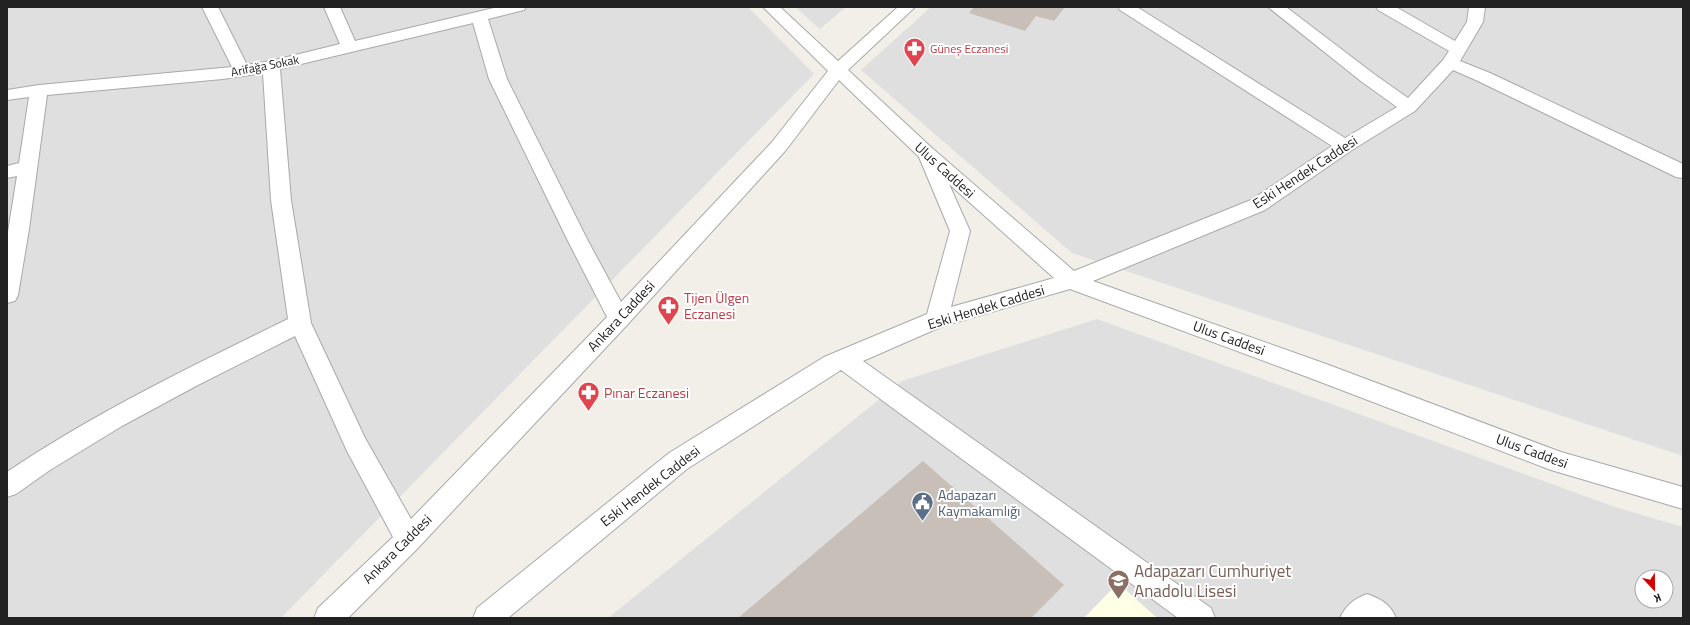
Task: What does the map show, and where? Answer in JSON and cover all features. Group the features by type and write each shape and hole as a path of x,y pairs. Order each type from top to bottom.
{"street":[{"path":"210,7 242,71"},
{"path":"332,7 350,48"},
{"name":"Arifağa Sokak","path":"7,95 39,90 242,71 350,48 518,7"},
{"name":"Ulus Caddesi","path":"770,7 925,152 1070,281 1318,371 1560,462 1683,498"},
{"name":"Ankara Caddesi","path":"328,618 408,540 619,319 779,146 837,71 907,7"},
{"path":"1126,7 1345,146"},
{"path":"1276,7 1368,78 1409,107"},
{"path":"1384,7 1484,77 1683,172"},
{"name":"Eski Hendek Caddesi","path":"487,618 678,461 832,364 937,319 1070,281 1258,205 1345,146 1409,107 1454,56 1475,22 1477,7"},
{"path":"479,16 498,79 578,241 619,319"},
{"path":"271,66 281,200 300,324 356,444 408,540"},
{"path":"7,295 39,90"},
{"path":"925,152 960,231 937,319"},
{"path":"7,172 28,167"},
{"path":"7,486 36,465 166,389 300,324"},
{"path":"843,359 1201,618"},
{"path":"1354,618 1367,607 1382,618"}],"shaded area":[{"path":"7,7 748,7 814,74 281,618 7,618"},
{"path":"795,7 846,7 820,29"},
{"path":"931,7 1683,7 1683,456 1072,253 861,70"},
{"path":"1097,319 1612,506 1683,527 1683,618 608,618 902,381"},
{"name":"Adapazarı Cumhuriyet Anadolu Lisesi","path":"1118,583 1157,618 1084,618"}],"building":[{"path":"974,7 1065,7 1054,21 1036,16 1025,31 969,13"},
{"name":"Adapazarı Kaymakamlığı","path":"923,461 1064,585 1031,618 738,618"}],"place":[{"name":"Güneş Eczanesi","path":"914,68"},
{"name":"Tijen Ülgen Eczanesi","path":"669,326"},
{"name":"Pınar Eczanesi","path":"589,412"},
{"name":"Adapazarı Kaymakamlığı","path":"922,522"},
{"name":"Adapazarı Cumhuriyet Anadolu Lisesi","path":"1119,600"}]}
